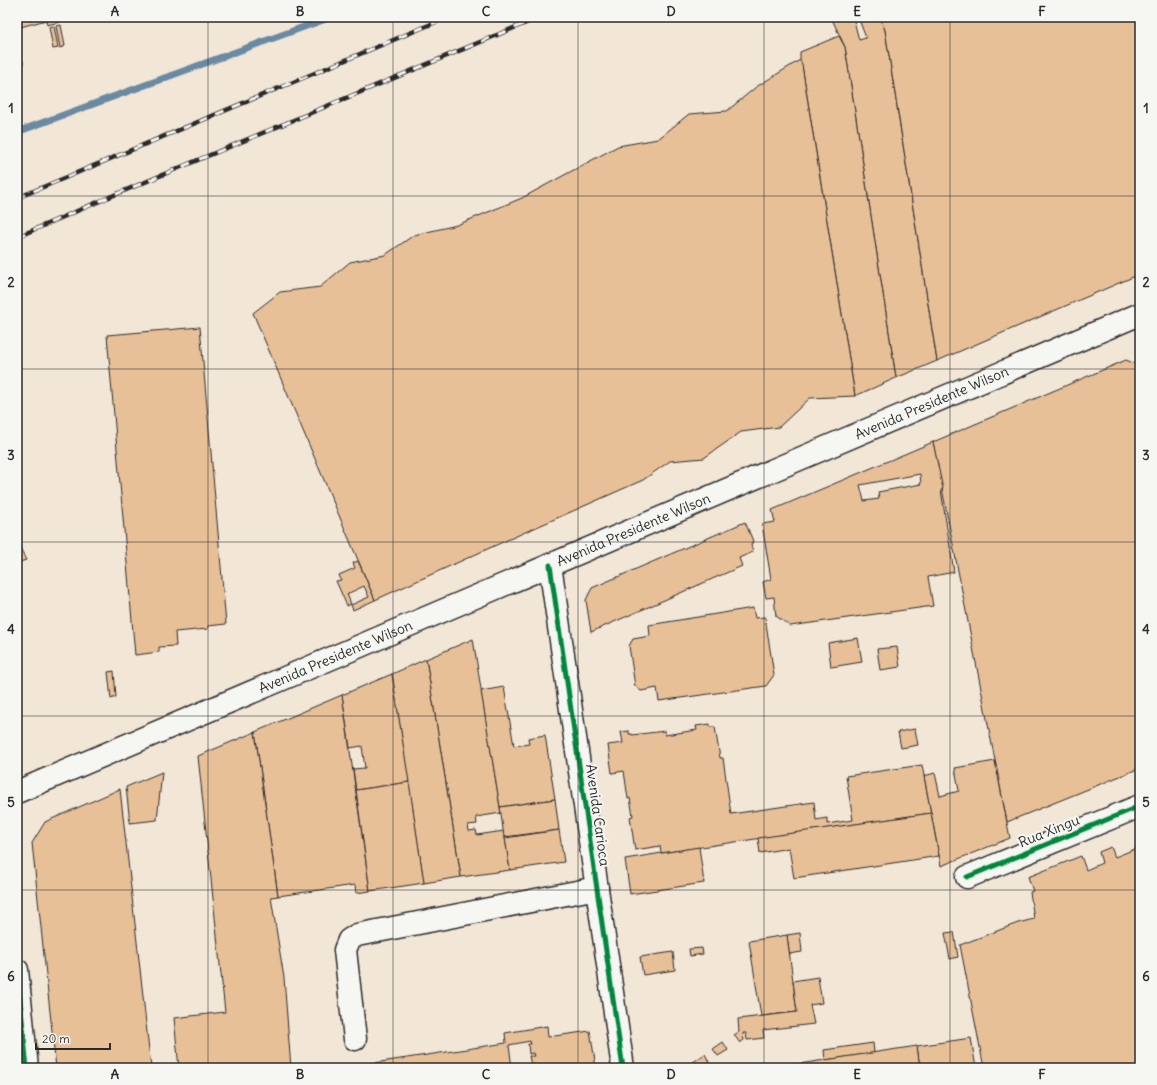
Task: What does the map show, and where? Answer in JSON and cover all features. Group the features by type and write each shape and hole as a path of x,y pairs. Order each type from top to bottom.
{"main road":[{"name":"Avenida Presidente Wilson","path":"17,792 1140,314"},
{"name":"Avenida Carioca","path":"550,565 623,1068"},
{"name":"Rua Xingu","path":"967,877 1140,806"},
{"path":"355,1039 345,950 349,940 357,935 597,888"},
{"path":"17,970 27,1068"}],"building":[{"path":"17,17 59,17 60,22 47,25 46,20 17,28"},
{"path":"831,17 853,17 859,40 866,38 858,17 880,17 885,30 937,361 896,378 845,47"},
{"path":"880,17 1140,17 1140,274 937,361 885,30"},
{"path":"61,25 65,46 60,48 56,26"},
{"path":"54,26 58,48 53,49 49,27"},
{"path":"839,36 845,47 896,378 855,396 800,60 800,52"},
{"path":"800,60 855,396 810,398 779,427 741,432 704,458 670,461 643,480 375,600 253,313 280,292 320,287 350,262 385,255 414,235 457,225 522,198 618,146 658,139 689,114 727,111 756,87"},
{"path":"17,61 23,61 23,71 17,72"},
{"path":"200,327 226,624 208,626 208,629 175,632 176,646 159,647 159,652 135,655 107,335"},
{"path":"1126,360 1138,365 1140,378 1140,768 1007,822 933,442"},
{"path":"933,442 943,489 941,490 954,572 928,577 933,606 790,626 776,616 774,597 766,598 763,582 771,579 762,524 775,522 772,510","holes":["920,474 921,484 878,492 879,499 864,501 860,485"]},
{"path":"745,522 753,541 751,545 753,552 739,558 742,566 591,632 586,600 592,588"},
{"path":"17,541 26,560 17,563"},
{"path":"358,561 375,600 353,610 351,605 369,597 364,586 347,594 351,604 347,606 336,581 341,580 339,575 355,568 353,563"},
{"path":"753,608 755,618 765,617 774,675 766,686 659,701 657,688 641,691 635,686 629,646 633,639 650,636 649,625"},
{"path":"858,638 862,662 831,667 828,643"},
{"path":"473,639 501,813 476,817 477,824 468,825 469,831 476,830 477,835 504,831 510,870 461,877 426,659"},
{"path":"897,647 900,667 880,670 877,649"},
{"path":"426,659 461,877 424,883 392,674"},
{"path":"114,671 116,697 111,699 108,672"},
{"path":"392,674 409,782 356,790 353,769 365,768 362,746 350,748 342,695"},
{"path":"504,687 514,746 529,744 528,738 545,735 555,799 500,807 481,691"},
{"path":"342,695 370,891 356,893 355,885 278,896 255,732"},
{"path":"710,724 710,727 715,727 720,758 723,758 731,814 814,802 816,820 827,818 827,824 853,820 846,776 922,765 931,813 661,853 660,846 635,850 630,817 633,816 630,798 628,799 624,771 612,773 608,745 623,743 621,732 629,731 629,734 632,735 665,731 665,735 697,730 696,726"},
{"path":"915,729 918,745 901,748 898,732"},
{"path":"255,732 278,896 271,897 284,978 291,1068 179,1068 174,1018 225,1012 198,756"},
{"path":"995,761 1010,838 941,866 924,776 935,773 940,796 959,791 955,768"},
{"path":"162,772 157,820 130,823 126,787"},
{"path":"409,782 424,883 370,891 356,790"},
{"path":"120,789 151,1068 56,1068 32,843 45,822"},
{"path":"555,799 559,830 504,837 500,807"},
{"path":"931,813 939,856 794,878 789,848 760,853 758,838"},
{"path":"559,830 564,862 510,870 505,838"},
{"path":"699,847 704,883 630,894 625,859"},
{"path":"1111,847 1115,857 1140,847 1140,1068 984,1068 960,945 1018,923 1034,919 1030,892 1033,891 1028,877 1081,856 1086,870 1102,863 1099,852"},
{"path":"954,932 958,957 950,959 945,933"},
{"path":"800,933 802,952 789,954 787,935"},
{"path":"787,935 797,1012 761,1016 749,941"},
{"path":"702,948 703,954 690,956 689,949"},
{"path":"673,952 675,970 643,975 640,957"},
{"path":"818,977 822,1003 810,1005 814,1024 763,1030 764,1038 747,1040 746,1033 743,1033 744,1040 740,1043 734,1035 739,1032 738,1019 797,1012 793,981"},
{"path":"547,1026 548,1037 590,1031 596,1067 535,1068 535,1064 531,1065 529,1056 534,1056 533,1053 529,1054 528,1044 531,1044 530,1041 509,1045 512,1068 341,1068 506,1043 505,1033"},
{"path":"971,1038 976,1068 920,1068 917,1046"},
{"path":"723,1042 728,1050 718,1056 713,1049"},
{"path":"873,1043 874,1053 825,1060 824,1050"},
{"path":"917,1046 920,1068 779,1068 779,1067"},
{"path":"705,1054 709,1062 700,1068 693,1068 690,1064"},
{"path":"685,1064 685,1068 668,1068 668,1067"}],"waterway":[{"path":"17,132 331,17"}],"railway":[{"path":"17,198 448,17"},
{"path":"17,237 540,17"}],"cycle path":[{"path":"550,565 623,1068"},
{"path":"967,877 1140,806"},
{"path":"17,970 27,1068"}]}
